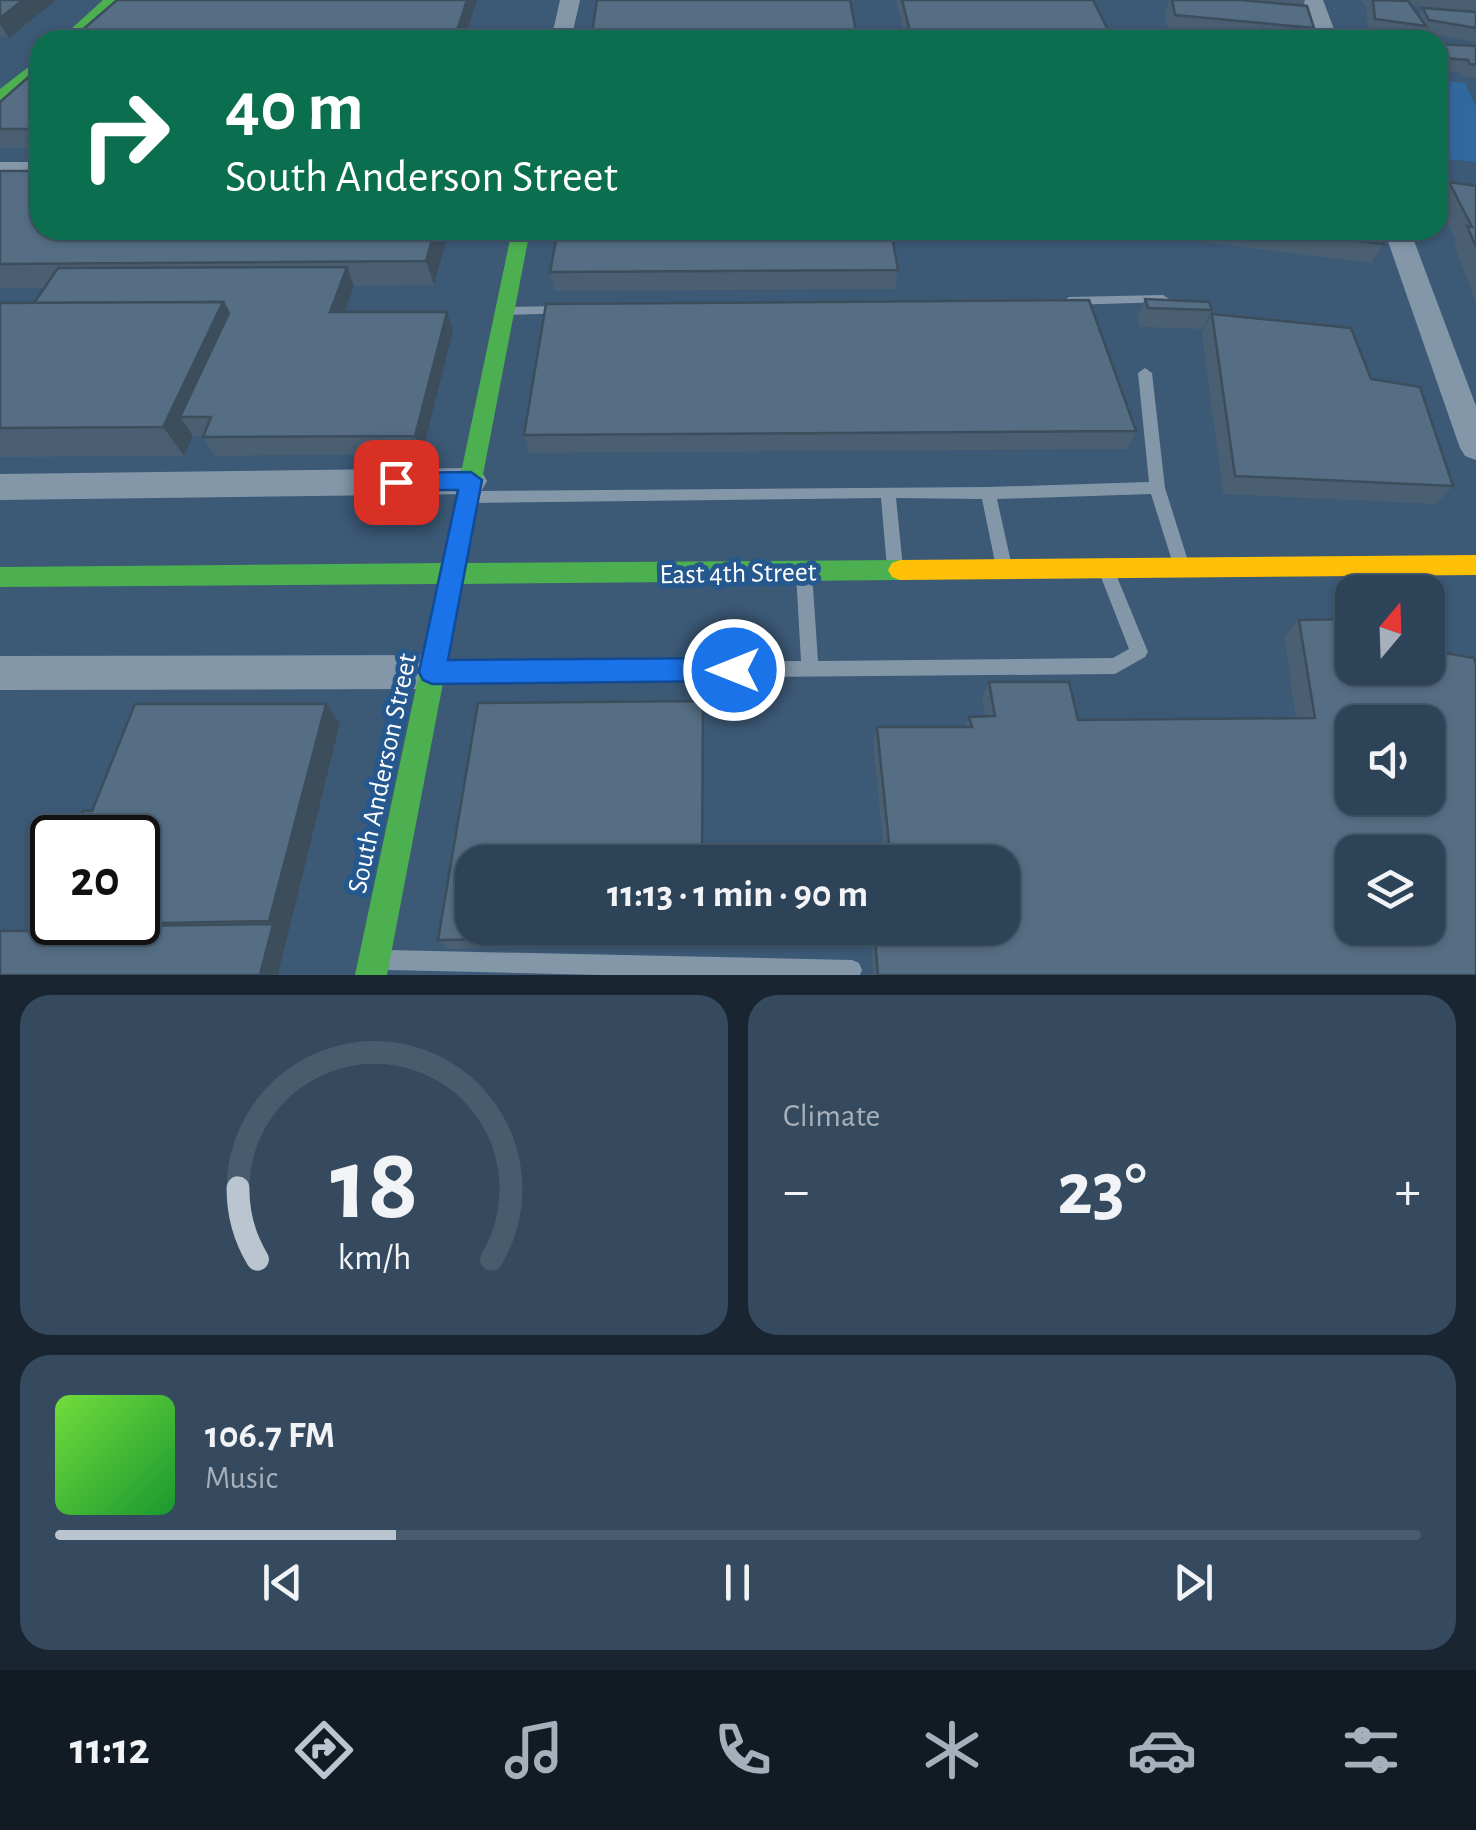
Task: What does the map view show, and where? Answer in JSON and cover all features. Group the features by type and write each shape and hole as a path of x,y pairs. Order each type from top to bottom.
{"main road":[{"path":"78,30 112,0"},
{"path":"0,97 30,71"},
{"name":"South Anderson Street","path":"372,968 519,240"},
{"name":"East 4th Street","path":"0,577 1476,565"}],"street":[{"path":"563,30 570,0"},
{"path":"1313,0 1324,30"},
{"path":"0,169 30,169"},
{"path":"1401,240 1476,448"},
{"path":"0,487 469,489"},
{"path":"0,674 432,672"}],"lane":[{"path":"1044,302 1164,300"},
{"path":"505,311 585,310"},
{"path":"1145,373 1157,488 1182,568"},
{"path":"469,489 988,493 1157,488"},
{"path":"888,492 896,570"},
{"path":"988,493 1004,569"},
{"path":"432,672 1114,666 1139,652 1106,569"},
{"path":"804,571 810,669"},
{"path":"372,968 852,970"}],"shaded area":[{"path":"1448,81 1465,83 1476,107 1476,162 1448,159"}],"building":[{"path":"0,0 23,0 0,18"},
{"path":"117,0 467,0 457,30 82,30"},
{"path":"597,0 850,0 856,30 592,30"},
{"path":"902,0 1093,0 1108,30 910,30"},
{"path":"1172,0 1240,0 1307,6 1314,28 1175,15"},
{"path":"1373,0 1408,1 1426,26 1375,19"},
{"path":"1423,8 1476,12 1476,28 1429,20"},
{"path":"1448,44 1476,46 1476,65 1448,58"},
{"path":"30,76 30,129 0,129 0,102"},
{"path":"0,171 30,171 30,240 432,240 426,261 0,264"},
{"path":"1449,182 1476,186 1476,247 1467,226 1472,227"},
{"path":"556,240 893,240 898,270 550,272"},
{"path":"1351,240 1383,240 1384,244"},
{"path":"347,267 330,312 447,312 415,436 203,437 211,417 180,417 229,313 223,302 34,303 58,268"},
{"path":"1145,299 1209,302 1212,310 1148,308"},
{"path":"1089,300 1136,431 524,435 546,304"},
{"path":"223,302 163,427 0,428 0,303"},
{"path":"1212,314 1351,328 1371,379 1420,387 1453,486 1235,476"},
{"path":"1335,619 1335,685 1445,685 1445,653 1474,658 1476,975 878,975 876,945 1020,945 1020,845 889,845 877,727 972,727 969,717 995,716 989,682 1069,682 1078,720 1315,718 1299,620"},
{"path":"703,701 702,845 455,845 455,940 438,940 478,703"},
{"path":"135,704 326,704 269,921 160,923 160,815 81,815 83,811 92,811"},
{"path":"273,924 260,975 0,975 0,931 30,931 30,945 160,945 160,926"}],"traffic: fast":[{"path":"77,30 111,0"},
{"path":"0,97 30,71"},
{"path":"371,975 519,240"},
{"path":"0,577 900,570"}],"traffic: slow":[{"path":"900,570 1476,565"}],"route":[{"path":"396,482 471,480 432,672 734,670"}]}
